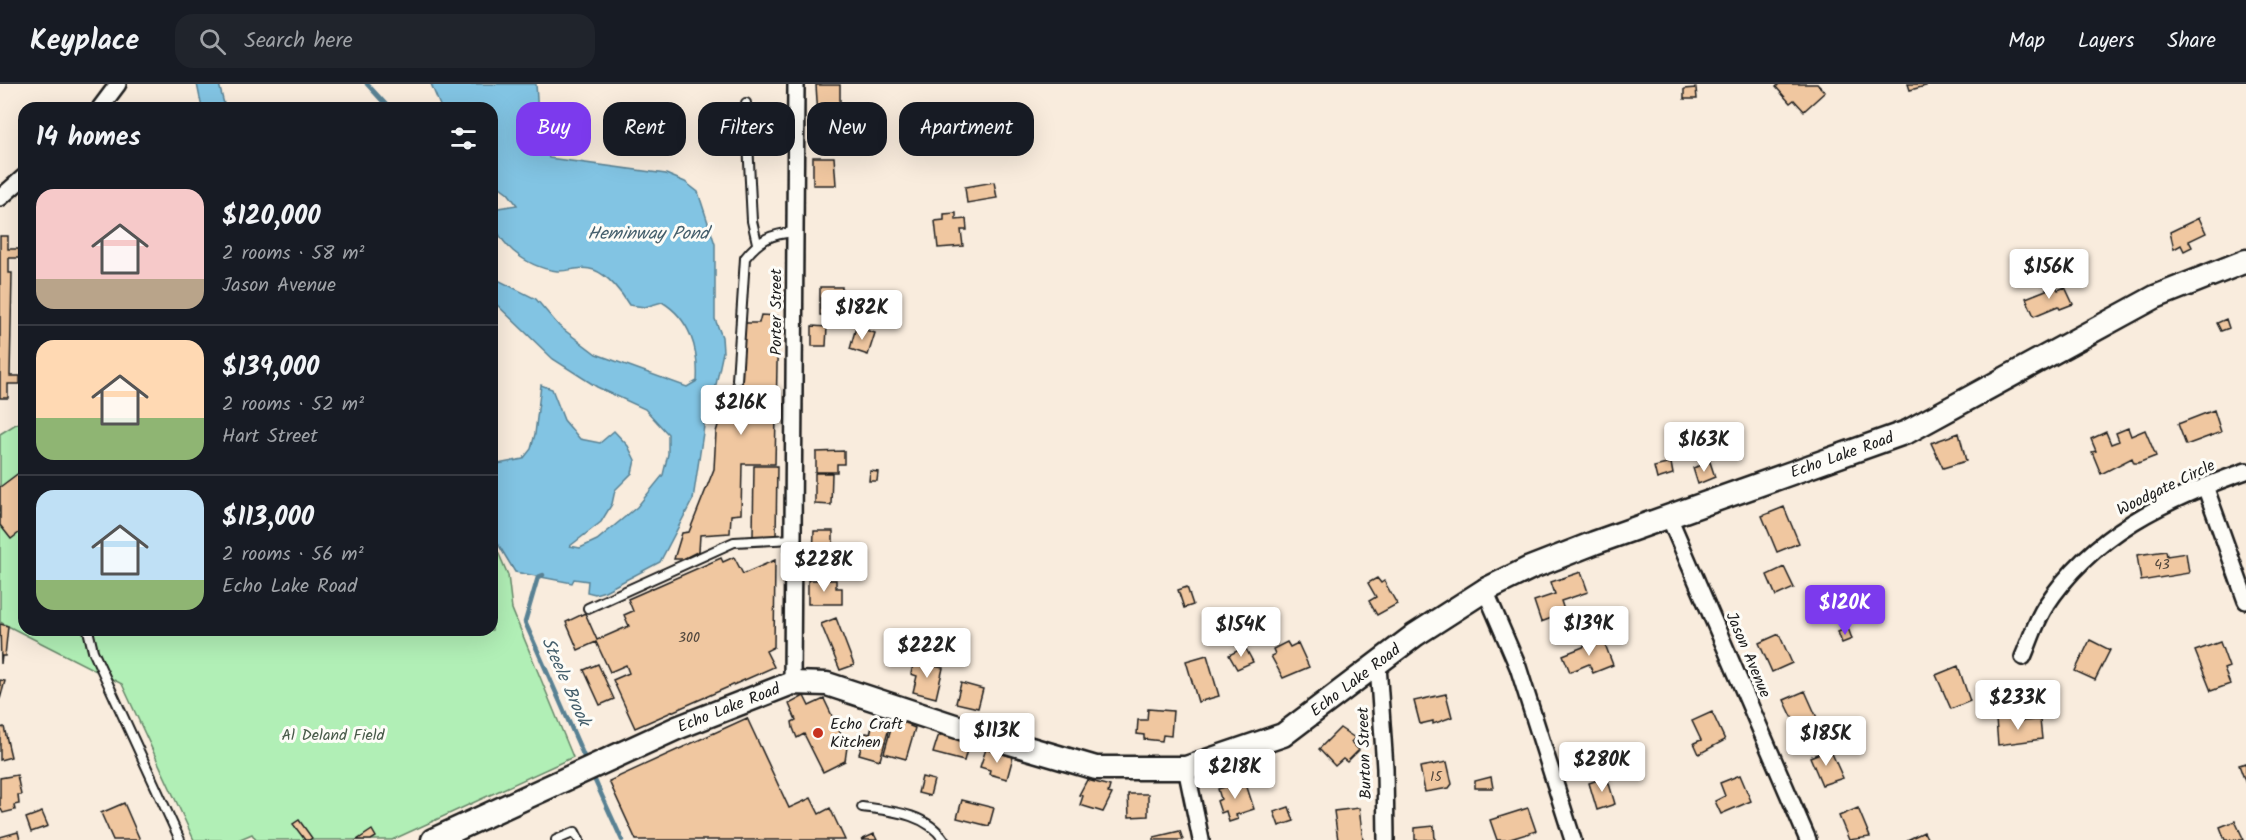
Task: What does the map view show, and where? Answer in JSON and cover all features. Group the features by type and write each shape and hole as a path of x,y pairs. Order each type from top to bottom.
{"main road":[{"name":"Echo Lake Road","path":"433,840 677,728 792,683 827,684 976,733 1096,768 1186,768 1283,735 1415,635 1485,590 1551,560 1907,432 2155,297 2246,261"}],"street":[{"path":"104,102 118,84"},
{"name":"Porter Street","path":"792,683 796,84"},
{"path":"0,198 18,182"},
{"name":"Woodgate Circle","path":"2023,657 2045,607 2088,554 2130,522 2205,486 2246,471"},
{"path":"2205,486 2246,601"},
{"name":"Jason Avenue","path":"1670,517 1808,840"},
{"path":"1485,590 1518,668 1573,840"},
{"name":"Burton Street","path":"1378,665 1385,768 1386,840"},
{"path":"1186,768 1201,840"}],"lane":[{"path":"749,156 752,220 757,243"},
{"path":"736,380 745,258 757,243 773,234 795,232"},
{"path":"588,608 734,542 793,538"},
{"path":"89,636 93,651 180,840"},
{"path":"862,807 901,812 916,818 939,833 944,840"},
{"path":"556,840 575,832 579,840"}],"green space":[{"name":"Al Deland Field","path":"18,423 18,631 0,622 0,434"},
{"name":"Al Deland Field","path":"498,552 508,575 512,609 573,757 392,840 256,840 252,834 238,840 194,840 122,684 28,636 498,636"}],"water":[{"path":"197,84 219,84 224,102 201,102"},
{"name":"Heminway Pond","path":"431,84 536,84 537,102 516,102 516,156 548,156 549,158 666,174 685,182 698,192 715,244 715,319 722,337 723,352 714,394 706,413 693,499 660,562 595,594 587,592 588,581 574,579 572,583 515,572 498,544 498,464 523,459 531,449 541,385 552,389 564,420 580,439 600,443 614,431 628,446 635,460 632,473 615,490 612,504 601,522 570,546 580,548 597,540 637,507 663,475 668,454 668,434 645,409 597,387 553,359 498,306 498,280 536,299 559,326 596,354 687,387 697,381 694,346 680,317 662,302 645,307 629,305 619,290 599,272 584,268 562,271 545,269 523,259 505,243 498,232 498,208 517,205 508,193 498,186 498,102 438,102"}],"building":[{"path":"1779,84 1817,84 1825,92 1804,111 1794,100 1790,103 1776,87"},
{"path":"1908,84 1926,84 1926,86 1910,90"},
{"path":"816,85 840,85 840,102 817,102"},
{"path":"1696,88 1697,99 1684,99 1684,89"},
{"path":"813,157 834,157 836,185 813,185"},
{"path":"994,182 997,198 967,203 965,187"},
{"path":"956,213 956,220 966,219 967,230 961,230 963,246 938,248 935,221 944,220 944,214"},
{"path":"2199,218 2206,233 2189,241 2192,247 2184,251 2181,245 2174,249 2170,232"},
{"path":"0,236 8,236 8,249 18,249 18,258 9,258 9,273 12,273 10,376 18,376 18,384 8,384 8,398 0,398"},
{"path":"2056,286 2058,290 2065,287 2073,304 2060,309 2058,306 2034,316 2026,298"},
{"path":"820,287 842,287 842,312 824,312 824,315 820,315"},
{"path":"761,315 778,316 775,464 742,464 741,514 731,515 730,533 700,535 699,551 683,559 674,559 682,533 689,532 714,469 716,432 724,406 742,405 743,323 759,323"},
{"path":"2226,319 2229,328 2221,331 2217,323"},
{"path":"812,326 827,327 826,346 812,346"},
{"path":"856,327 875,333 868,355 850,349"},
{"path":"2214,410 2221,432 2186,445 2178,424"},
{"path":"2128,428 2131,436 2145,430 2156,456 2138,463 2134,463 2132,458 2101,474 2092,452 2096,451 2091,439 2106,432 2111,444 2119,441 2116,433"},
{"path":"1959,433 1966,461 1943,468 1931,443"},
{"path":"844,451 844,464 837,464 837,472 816,472 816,452"},
{"path":"1710,462 1715,477 1698,484 1693,468"},
{"path":"1671,463 1673,474 1657,479 1654,467"},
{"path":"754,466 777,466 776,537 753,536"},
{"path":"870,471 878,472 877,481 869,481"},
{"path":"815,473 832,473 831,505 815,504"},
{"path":"18,474 18,534 11,539 0,525 0,487"},
{"path":"1784,507 1799,543 1777,552 1762,516"},
{"path":"814,531 833,531 833,554 826,554 826,560 813,559"},
{"path":"2166,551 2167,556 2186,553 2189,573 2141,581 2137,555"},
{"path":"734,557 743,574 775,560 774,647 766,651 774,667 635,728 613,680 629,673 626,665 610,672 596,642 578,650 566,622 585,613 597,640 629,626 624,615 633,611 628,599 721,558 723,562"},
{"path":"1784,567 1794,588 1776,596 1767,575"},
{"path":"1581,572 1588,592 1561,601 1565,613 1541,622 1534,601 1555,594 1551,582"},
{"path":"1377,578 1381,583 1384,581 1397,604 1377,615 1369,601 1376,597 1368,583"},
{"path":"808,580 836,580 836,588 842,588 842,604 808,604"},
{"path":"1187,587 1193,605 1184,608 1178,590"},
{"path":"836,618 854,665 840,670 821,624"},
{"path":"0,624 8,626 5,656 2,656 1,664"},
{"path":"1848,628 1852,639 1842,643 1838,632"},
{"path":"1779,634 1792,663 1772,672 1759,643"},
{"path":"1603,639 1613,665 1593,673 1589,664 1570,672 1563,655"},
{"path":"2090,640 2110,650 2095,680 2075,671"},
{"path":"1287,642 1290,647 1298,643 1309,667 1283,678 1271,656 1275,654 1273,649"},
{"path":"2220,642 2229,667 2224,669 2230,684 2211,691 2195,651"},
{"path":"1245,647 1253,662 1237,669 1229,655"},
{"path":"1207,655 1219,696 1198,702 1186,661"},
{"path":"914,661 943,668 936,698 913,692 917,676 911,674"},
{"path":"598,664 614,699 600,705 584,670"},
{"path":"1958,666 1970,701 1951,709 1936,675"},
{"path":"0,680 5,681 0,699"},
{"path":"961,683 983,689 978,708 956,703"},
{"path":"1805,691 1818,720 1798,729 1784,700"},
{"path":"1446,694 1452,717 1433,724 1433,721 1420,724 1414,701"},
{"name":"Echo Craft Kitchen","path":"804,696 809,706 824,699 847,747 845,761 823,772 804,734 797,738 793,728 792,722 796,720 789,704"},
{"path":"1148,709 1173,711 1171,736 1163,735 1162,741 1144,739 1144,735 1137,734 1138,720 1147,720"},
{"path":"1712,712 1725,740 1699,754 1694,743 1701,740 1692,721"},
{"path":"875,716 891,721 880,760 859,754 866,733 870,734"},
{"path":"2022,717 2022,721 2040,720 2042,739 1998,745 1996,719"},
{"path":"747,718 789,808 811,798 819,814 830,808 845,840 636,840 609,781"},
{"path":"900,720 911,723 910,726 915,728 906,759 884,753 893,721 899,723"},
{"path":"4,727 11,757 0,760 0,728"},
{"path":"1340,728 1355,738 1351,742 1359,750 1347,762 1343,759 1335,766 1319,749"},
{"path":"942,734 969,743 964,761 933,753 938,737"},
{"path":"986,749 1013,757 1007,779 989,774 990,770 980,767"},
{"path":"1830,749 1843,778 1822,785 1810,757"},
{"path":"1447,762 1452,784 1449,788 1425,792 1420,767"},
{"path":"2246,763 2246,784 2239,765"},
{"path":"17,775 21,795 18,795 19,804 14,805 15,810 3,813 0,807 0,778"},
{"path":"1740,775 1751,801 1721,814 1715,801 1725,796 1720,783"},
{"path":"922,777 934,780 930,796 918,793"},
{"path":"1491,777 1493,788 1475,788 1475,781"},
{"path":"1607,777 1615,804 1597,810 1589,783"},
{"path":"1087,780 1110,786 1108,793 1112,794 1103,812 1080,805 1083,796 1079,795"},
{"path":"1245,781 1254,809 1236,815 1238,819 1229,822 1226,811 1221,813 1217,801 1221,799 1218,789"},
{"path":"1128,794 1148,794 1148,816 1129,817"},
{"path":"962,800 994,808 989,826 957,818"},
{"path":"124,803 140,840 113,840 101,813"},
{"path":"1289,807 1294,821 1279,826 1274,812"},
{"path":"1359,808 1363,840 1338,840 1334,811"},
{"path":"1528,808 1536,831 1507,840 1497,840 1490,820"},
{"path":"1858,808 1870,837 1849,840 1839,816"},
{"path":"42,812 48,826 31,832 26,818"},
{"path":"299,820 312,838 309,840 305,840 293,824"},
{"path":"2235,821 2244,840 2225,840 2220,827"},
{"path":"1434,826 1435,840 1415,840 1415,828"},
{"path":"372,830 376,837 371,840 357,840"},
{"path":"1180,831 1183,840 1154,840 1154,837"},
{"path":"18,832 20,840 0,840 0,837"},
{"path":"1924,832 1928,840 1907,840"},
{"path":"874,834 877,840 861,840"}],"waterway":[{"name":"Steele Brook","path":"367,84 384,102"},
{"name":"Steele Brook","path":"543,575 538,577 525,622 586,761"},
{"name":"Steele Brook","path":"592,774 622,840"}],"place":[{"name":"Echo Craft Kitchen","path":"818,733"}]}
